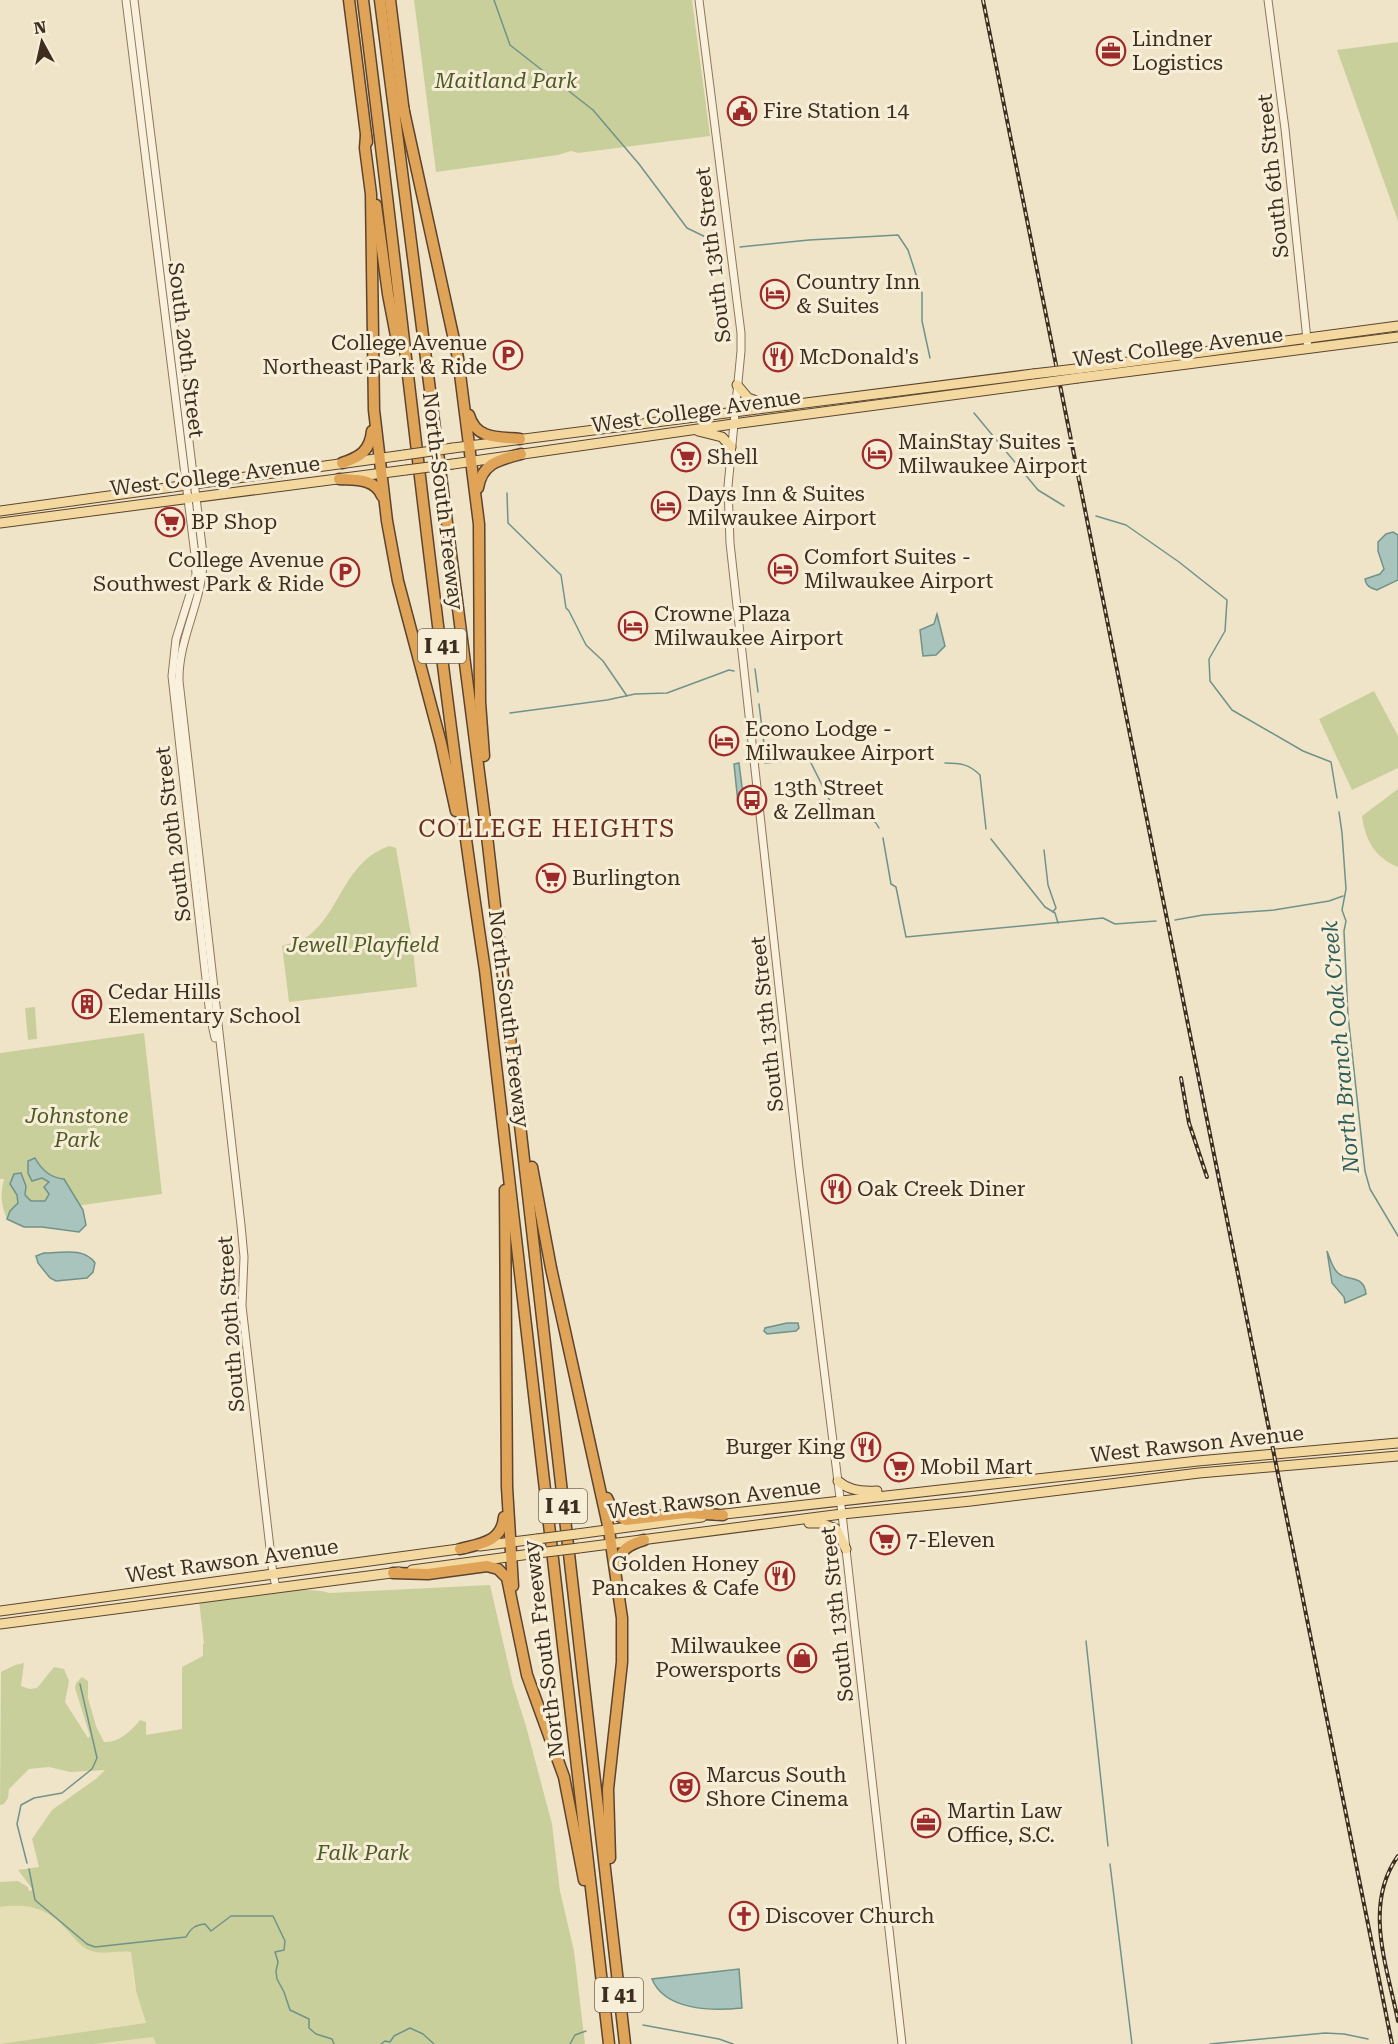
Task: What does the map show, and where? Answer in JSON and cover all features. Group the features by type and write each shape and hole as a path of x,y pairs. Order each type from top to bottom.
{"highway":[{"path":"349,0 388,294 413,421"},
{"name":"North-South Freeway","path":"363,0 413,421 503,1119 609,2044"},
{"name":"North-South Freeway","path":"380,0 486,827 625,2044"},
{"path":"390,0 417,241 429,376"},
{"path":"403,107 458,358 477,497 480,702 486,827"},
{"path":"366,136 365,148 370,195 374,410 386,513"},
{"path":"464,398 470,420 479,432 490,436 520,439"},
{"path":"342,463 356,459 367,449 371,438 374,410"},
{"path":"477,497 480,479 488,466 501,459 521,454"},
{"path":"339,479 373,484 381,493 398,581 441,743 470,871"},
{"path":"513,1066 521,1097 542,1225 609,1530 622,1618 622,1662 608,1789 613,1946"},
{"path":"503,1119 507,1487 510,1557 517,1622"},
{"path":"592,1452 609,1505 614,1514 622,1519 632,1520 685,1513 723,1515"},
{"path":"460,1549 484,1543 499,1534 504,1524 507,1487"},
{"path":"617,1579 622,1551 644,1540"},
{"path":"393,1572 428,1574 487,1566 504,1575 509,1582 527,1675 564,1777 601,1968"}],"main road":[{"name":"West College Avenue","path":"1308,344 1398,326"},
{"name":"West College Avenue","path":"0,511 735,411 1077,374 1308,344 1398,337"},
{"name":"West College Avenue","path":"0,523 453,464 1034,379"},
{"path":"738,385 748,398 771,407 769,419"},
{"path":"690,430 722,437 731,447"},
{"name":"West Rawson Avenue","path":"0,1611 723,1515 1197,1461 1398,1443"},
{"name":"West Rawson Avenue","path":"0,1624 842,1514 970,1502 1199,1473 1398,1456"},
{"path":"838,1481 845,1487 868,1492 892,1490 915,1493 920,1506"},
{"path":"968,1488 970,1502"},
{"path":"842,1514 848,1506 874,1503 892,1495"},
{"path":"712,1531 748,1520 832,1509 841,1501"},
{"path":"712,1531 753,1531 816,1522 836,1529 846,1549"}],"street":[{"name":"South 20th Street","path":"126,0 192,497 196,575 175,646 172,688 210,1015 221,1058 244,1257 242,1306 276,1587"},
{"name":"South 20th Street","path":"134,0 190,485"},
{"name":"South 13th Street","path":"699,0 741,333 728,486 730,543 902,2044"},
{"name":"South 6th Street","path":"1268,0 1285,129 1308,344"}],"shaded area":[{"path":"42,1900 124,1951 131,1952 134,1984 144,2019 156,2044 0,2044 0,1906"}],"green space":[{"name":"Maitland Park","path":"414,0 692,0 710,136 578,153 571,151 558,155 436,172"},
{"path":"1398,42 1398,221 1337,50"},
{"path":"1374,691 1398,736 1398,768 1352,790 1319,719"},
{"path":"1398,789 1398,867 1383,859 1372,847 1362,816"},
{"name":"Jewell Playfield","path":"389,846 396,848 412,940 417,987 289,1002 282,946 309,936 331,910 363,862"},
{"path":"35,1007 37,1039 28,1040 25,1008"},
{"name":"Johnstone Park","path":"144,1033 162,1194 18,1214 10,1211 7,1219 2,1199 4,1179 0,1179 0,1053"},
{"name":"Falk Park","path":"490,1585 513,1685 552,1824 560,1891 574,1951 585,2044 156,2044 153,2037 94,2044 0,2044 146,2023 136,1991 131,1952 94,1952 80,1944 61,1923 45,1912 20,1906 0,1907 0,1882 18,1881 28,1887 29,1891 33,1890 18,1870 39,1867 32,1839 52,1810 105,1770 70,1772 49,1767 29,1769 9,1789 8,1798 4,1804 0,1805 1,1672 24,1663 21,1686 30,1689 37,1688 54,1667 64,1669 69,1681 65,1702 88,1738 90,1736 75,1688 76,1683 82,1677 88,1681 88,1698 96,1726 104,1742 115,1741 129,1732 140,1720 146,1722 146,1735 182,1729 182,1667 203,1656 204,1643 199,1601 265,1592 302,1590 329,1593"}],"water":[{"path":"1393,532 1398,535 1398,580 1377,590 1369,586 1365,579 1380,574 1384,569 1378,551 1378,542 1386,534"},
{"path":"937,614 945,646 936,655 923,656 920,630 934,624"},
{"path":"739,763 744,803 741,804 738,803 734,764"},
{"path":"35,1158 47,1172 64,1179 83,1210 86,1225 79,1232 24,1227 7,1219 10,1211 18,1203 17,1195 10,1184 14,1174 21,1173 26,1186 25,1195 31,1201 45,1201 49,1194 44,1187 49,1182 42,1178 32,1181 28,1173 28,1161"},
{"path":"1327,1251 1336,1271 1342,1276 1359,1281 1365,1288 1366,1294 1345,1303 1344,1297 1332,1283"},
{"path":"72,1252 85,1255 95,1263 93,1272 87,1278 56,1281 50,1278 38,1263 36,1256 44,1253"},
{"path":"798,1323 799,1328 796,1331 767,1334 764,1331 765,1328"},
{"path":"739,1969 742,2008 691,2007 667,1997 658,1990 652,1979"}],"waterway":[{"name":"North Branch Oak Creek","path":"494,0 510,45 593,110 639,164 687,228 720,244"},
{"name":"North Branch Oak Creek","path":"740,247 898,235 908,250 922,293 922,321 930,358"},
{"name":"North Branch Oak Creek","path":"974,413 1038,490 1064,506"},
{"path":"507,493 508,523 561,575 566,608 586,645 603,661 627,696"},
{"name":"North Branch Oak Creek","path":"1096,516 1126,525 1179,562 1227,600 1225,631 1209,659 1210,681 1232,710 1303,751 1331,762 1337,798"},
{"path":"755,669 758,692"},
{"path":"510,713 635,694 667,693 729,670 734,671"},
{"path":"759,704 765,763 809,759 834,809 872,819 879,828"},
{"path":"945,763 964,765 980,775 986,829"},
{"name":"North Branch Oak Creek","path":"1339,812 1346,889 1342,910 1346,921 1344,931 1348,1015 1365,1171 1370,1189 1398,1236"},
{"path":"883,838 891,884 896,887 906,937 1103,918 1115,924 1156,921"},
{"path":"991,839 1045,907 1055,913 1058,923"},
{"path":"1044,850 1048,885 1056,908 1053,912"},
{"path":"1175,920 1203,915 1274,910 1329,901 1343,896"},
{"name":"North Branch Oak Creek","path":"1086,1641 1108,1846"},
{"name":"North Branch Oak Creek","path":"27,1863 17,1824 21,1805 34,1798 62,1793 92,1769 97,1758 80,1684"},
{"name":"North Branch Oak Creek","path":"1110,1864 1132,2044"},
{"name":"North Branch Oak Creek","path":"29,1869 35,1900 87,1944 95,1947 186,1937 196,1926 205,1924 211,1931 231,1916 273,1916 285,1941 284,1950 275,1952 278,1962 276,1971 290,2010 309,2019 309,2028 316,2034 332,2039 334,2044"},
{"name":"North Branch Oak Creek","path":"643,2025 719,2039 733,2044"},
{"name":"North Branch Oak Creek","path":"381,2044 385,2041 390,2042 394,2036 410,2028 423,2034 434,2044"},
{"name":"North Branch Oak Creek","path":"570,2044 575,2035 586,2031"},
{"name":"North Branch Oak Creek","path":"1210,2044 1325,2033 1368,2039"}],"railway":[{"path":"983,0 1392,2044"},
{"path":"1181,1078 1189,1123 1207,1177"},
{"path":"1398,1856 1388,1875 1382,1895 1380,1915 1384,1958 1398,2021"}],"place":[{"name":"Lindner Logistics","path":"1111,51"},
{"name":"Fire Station 14","path":"742,111"},
{"name":"Country Inn & Suites","path":"775,294"},
{"name":"College Avenue Northeast Park & Ride","path":"508,355"},
{"name":"McDonald's","path":"778,357"},
{"name":"MainStay Suites - Milwaukee Airport","path":"877,454"},
{"name":"Shell","path":"686,457"},
{"name":"Days Inn & Suites Milwaukee Airport","path":"666,506"},
{"name":"BP Shop","path":"170,522"},
{"name":"Comfort Suites - Milwaukee Airport","path":"783,569"},
{"name":"College Avenue Southwest Park & Ride","path":"345,572"},
{"name":"Crowne Plaza Milwaukee Airport","path":"633,626"},
{"name":"Econo Lodge - Milwaukee Airport","path":"724,741"},
{"name":"13th Street & Zellman","path":"752,800"},
{"name":"Burlington","path":"551,878"},
{"name":"Cedar Hills Elementary School","path":"87,1004"},
{"name":"Oak Creek Diner","path":"836,1189"},
{"name":"Burger King","path":"866,1447"},
{"name":"Mobil Mart","path":"899,1467"},
{"name":"7-Eleven","path":"885,1540"},
{"name":"Golden Honey Pancakes & Cafe","path":"780,1576"},
{"name":"Milwaukee Powersports","path":"802,1658"},
{"name":"Marcus South Shore Cinema","path":"685,1787"},
{"name":"Martin Law Office, S.C.","path":"926,1823"},
{"name":"Discover Church","path":"744,1916"}],"district":[{"name":"COLLEGE HEIGHTS","path":"547,829"}]}
